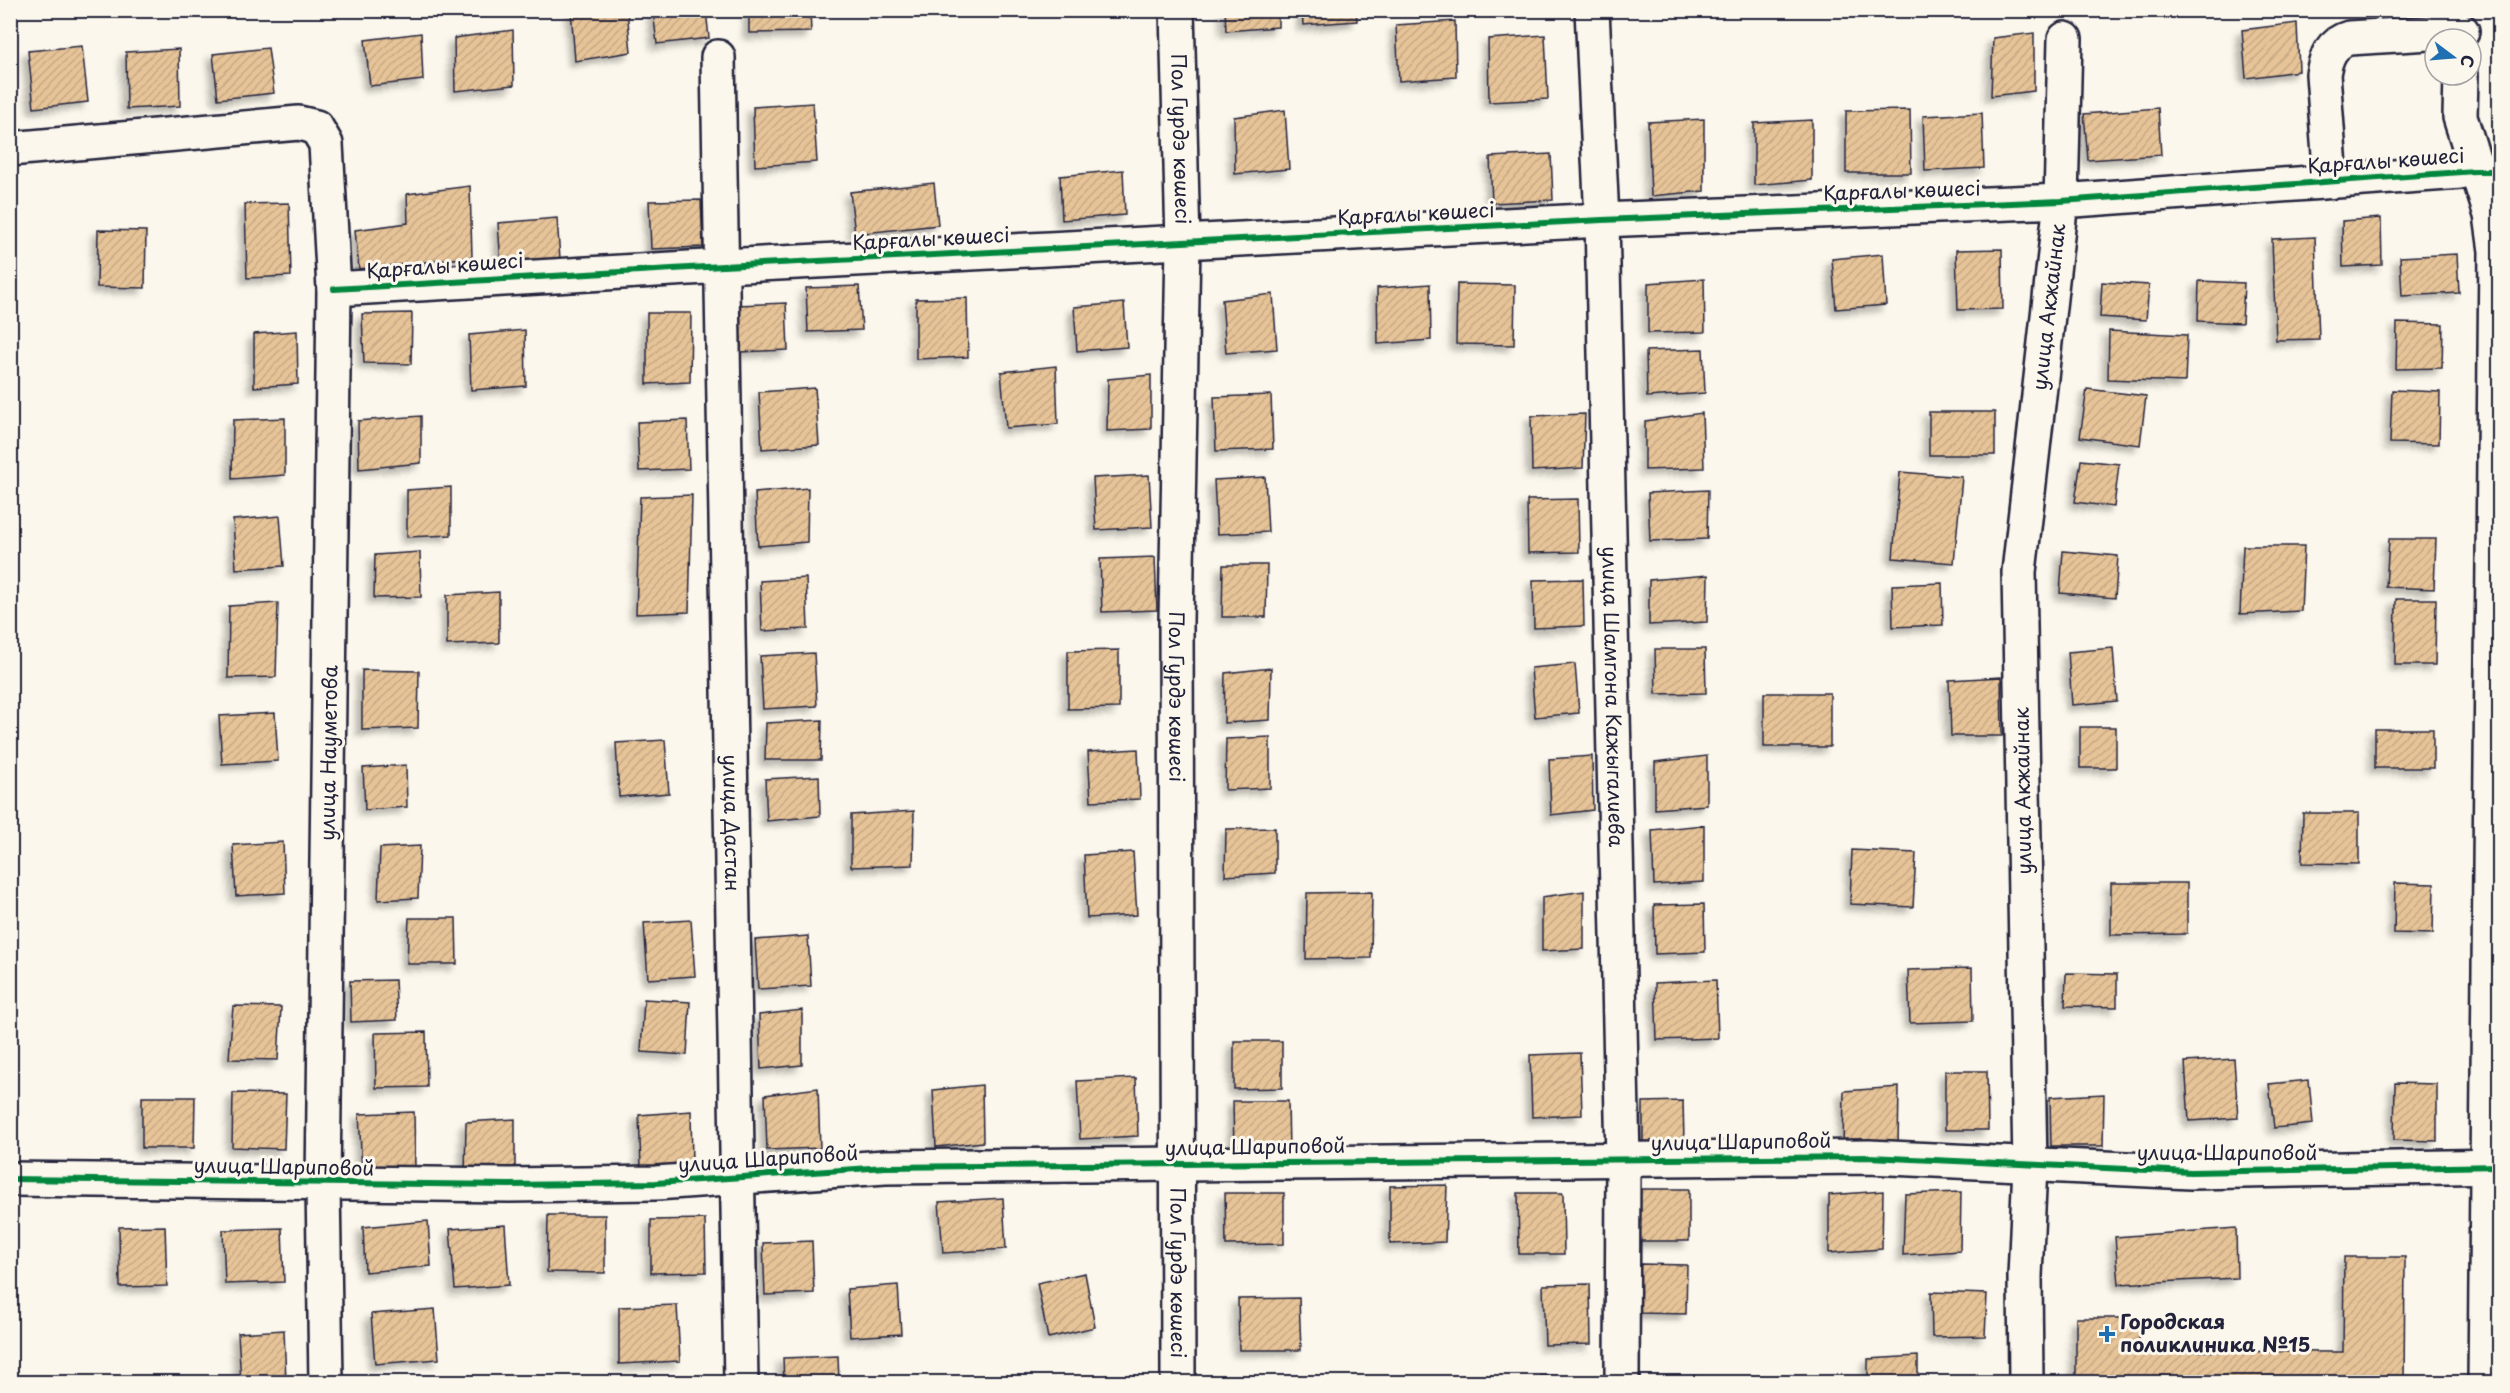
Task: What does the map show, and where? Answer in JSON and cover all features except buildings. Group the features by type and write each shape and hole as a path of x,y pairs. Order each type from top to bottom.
{"street":[{"name":"Пол Гурдэ көшесі","path":"1177,10 1183,243 1176,621 1178,1383"},
{"name":"улица Шамгона Кажыгалиева","path":"1592,10 1602,220 1623,1160 1622,1383"},
{"path":"2331,181 2323,74 2327,57 2334,46 2349,38 2423,31"},
{"name":"улица Акжайнак","path":"2026,1383 2025,1276 2030,1166 2019,572 2061,201 2065,39"},
{"name":"улица Дастан","path":"718,57 723,266 735,1177 741,1383"},
{"path":"2461,87 2460,117 2487,171 2496,250 2492,1167 2485,1383"},
{"name":"улица Науметова","path":"10,149 299,123 316,128 326,144 334,289 323,1184 326,1383"},
{"name":"Қарғалы көшесі","path":"334,289 723,266 1602,220 2061,201 2487,171"},
{"name":"улица Шариповой","path":"10,1179 323,1184 656,1183 885,1167 1869,1157 2191,1172 2492,1167"}],"cycle path":[{"path":"334,289 723,266 1602,220 2061,201 2500,171"},
{"path":"10,1179 509,1185 656,1183 885,1167 1869,1157 2191,1172 2500,1166"}],"place":[{"name":"Городская поликлиника №15","path":"2107,1334"}]}
